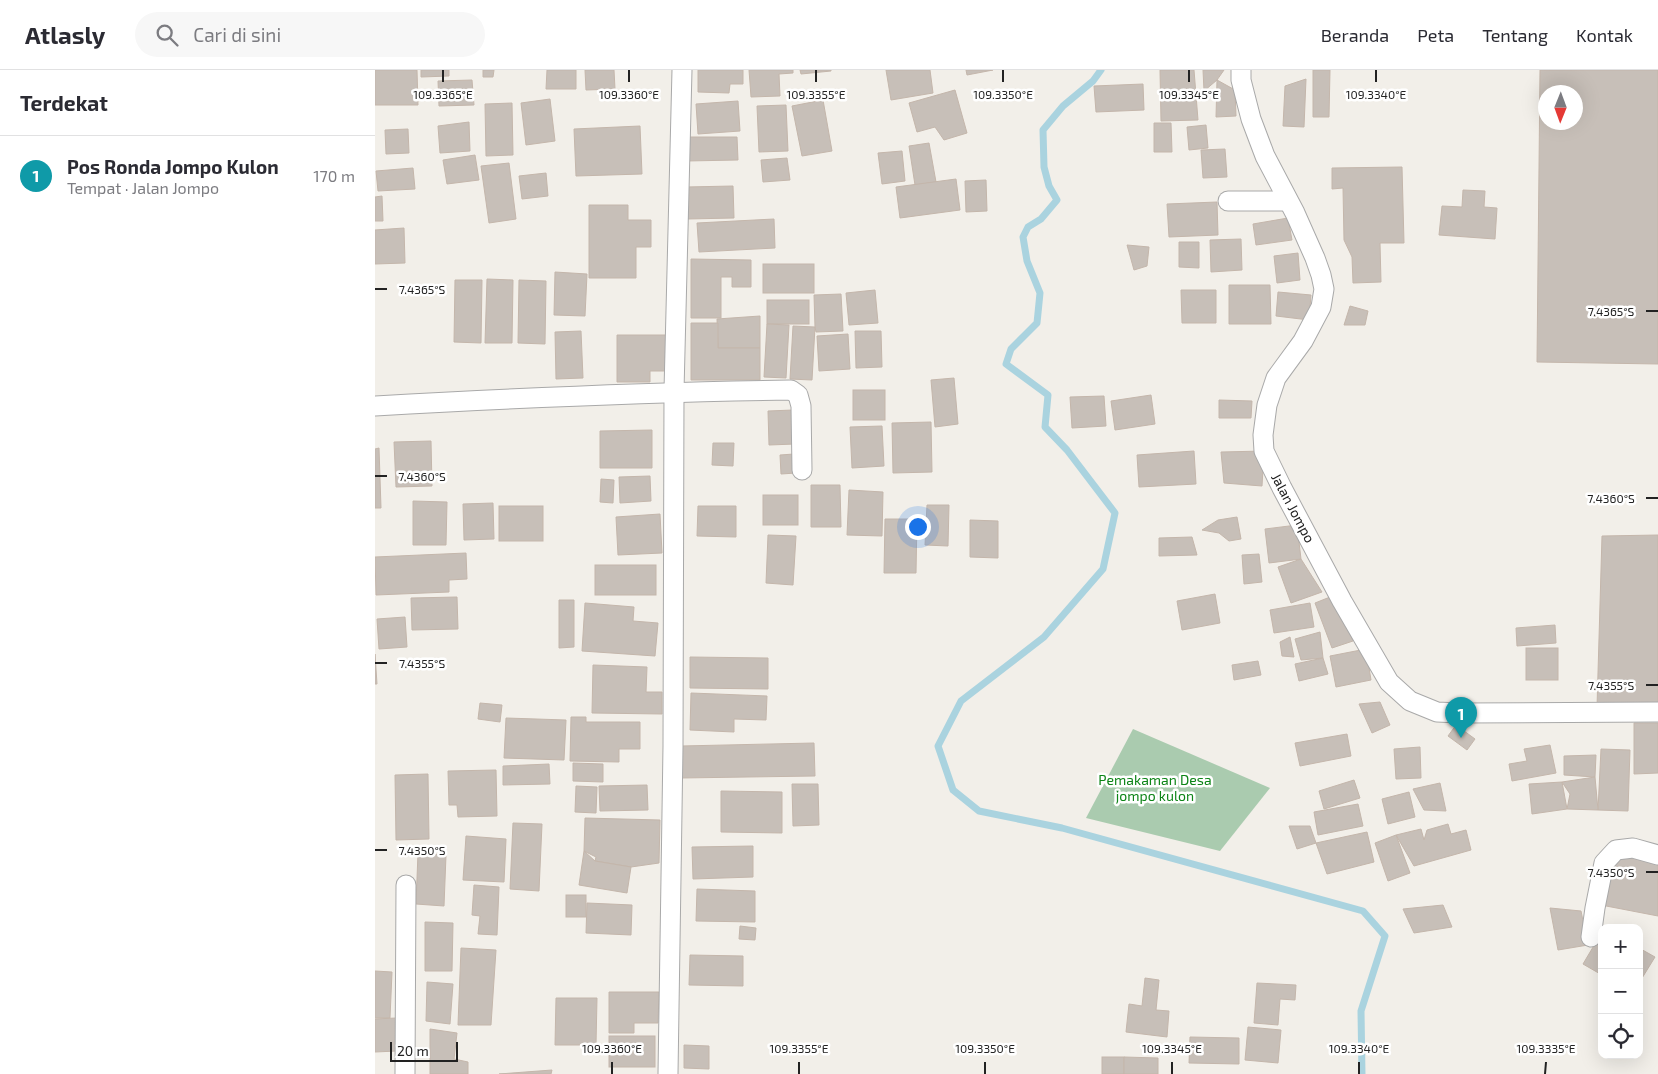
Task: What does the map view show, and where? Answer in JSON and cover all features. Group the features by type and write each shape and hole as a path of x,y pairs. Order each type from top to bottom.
{"street":[{"path":"668,1074 673,765 674,392 682,70"},
{"name":"Jalan Jompo","path":"1241,70 1241,80 1251,119 1261,147 1315,258 1324,289 1321,307 1303,341 1276,378 1267,405 1263,435 1264,451 1342,601 1389,682 1410,701 1437,712 1658,712"},
{"path":"1228,201 1288,201"},
{"path":"375,406 490,399 791,390 798,395 801,406 802,470"},
{"path":"1591,937 1603,862 1616,850 1633,848 1658,855"},
{"path":"405,1074 406,885"}],"green space":[{"name":"Pemakaman Desa jompo kulon","path":"1133,729 1270,788 1220,851 1086,818"}],"building":[{"path":"375,70 417,70 418,105 375,105"},
{"path":"421,70 449,70 449,76 421,77"},
{"path":"483,70 494,70 493,77 483,77"},
{"path":"547,70 576,70 576,89 546,89"},
{"path":"585,70 614,70 615,89 586,90"},
{"path":"698,70 743,70 743,84 730,84 729,93 698,92"},
{"path":"749,70 793,70 793,73 779,74 780,96 751,97"},
{"path":"800,70 831,70 831,71 801,74"},
{"path":"886,70 930,70 933,93 891,100"},
{"path":"966,70 993,70 967,75"},
{"path":"1160,70 1194,70 1198,120 1161,121"},
{"path":"1203,70 1224,70 1217,80 1204,91"},
{"path":"1313,70 1330,70 1329,117 1313,117"},
{"path":"1540,70 1658,70 1658,364 1537,362 1539,130 1583,130 1583,85 1540,85"},
{"path":"1306,79 1304,127 1283,126 1285,86"},
{"path":"472,80 474,105 439,106 438,81"},
{"path":"1217,80 1235,90 1236,116 1216,117"},
{"path":"1143,84 1144,110 1096,112 1094,86"},
{"path":"955,90 967,133 944,140 935,127 917,132 909,103"},
{"path":"550,99 555,141 526,145 521,103"},
{"path":"823,100 832,151 802,156 792,106"},
{"path":"738,101 740,131 698,134 696,104"},
{"path":"512,103 513,155 486,156 485,104"},
{"path":"786,105 788,151 759,152 757,106"},
{"path":"469,122 470,151 440,153 438,126"},
{"path":"1154,123 1171,123 1172,152 1154,152"},
{"path":"1206,125 1208,148 1189,150 1187,127"},
{"path":"640,126 642,174 576,176 574,129"},
{"path":"408,129 409,153 386,154 385,130"},
{"path":"686,137 737,137 738,160 686,161"},
{"path":"929,143 936,182 915,185 909,146"},
{"path":"1225,149 1227,177 1203,178 1201,150"},
{"path":"902,151 905,181 882,184 878,153"},
{"path":"475,155 479,180 447,184 443,160"},
{"path":"787,158 790,180 763,182 761,160"},
{"path":"509,163 516,219 489,223 481,166"},
{"path":"1402,167 1404,243 1380,243 1381,282 1353,283 1352,257 1344,240 1343,188 1332,189 1332,168"},
{"path":"413,168 415,189 378,191 376,171"},
{"path":"546,173 548,196 522,199 519,176"},
{"path":"956,179 960,210 900,218 896,187"},
{"path":"986,180 987,211 966,212 965,181"},
{"path":"733,186 734,218 687,219 686,187"},
{"path":"1463,190 1485,191 1484,207 1497,208 1495,239 1439,235 1442,206 1462,207"},
{"path":"382,196 383,221 375,221 375,197"},
{"path":"1217,202 1218,235 1169,237 1167,204"},
{"path":"589,205 628,205 628,220 651,220 651,247 636,247 636,278 589,278"},
{"path":"1288,218 1292,240 1256,245 1253,224"},
{"path":"774,219 775,248 699,252 697,223"},
{"path":"404,228 405,263 375,264 375,230"},
{"path":"1241,239 1242,270 1211,272 1210,240"},
{"path":"1179,242 1199,242 1199,268 1179,267"},
{"path":"1127,245 1149,247 1147,266 1134,270"},
{"path":"1298,253 1300,280 1277,283 1274,256"},
{"path":"691,259 751,260 751,287 732,287 732,277 721,277 721,318 691,318"},
{"path":"763,264 814,264 814,293 763,293"},
{"path":"555,272 587,274 585,316 554,315"},
{"path":"487,279 513,280 512,343 485,343"},
{"path":"455,280 482,280 481,343 454,342"},
{"path":"519,280 546,281 545,344 518,343"},
{"path":"1229,285 1270,285 1271,324 1229,324"},
{"path":"875,290 878,323 849,325 846,293"},
{"path":"1181,290 1216,290 1216,323 1182,323"},
{"path":"1278,292 1311,295 1309,320 1276,316"},
{"path":"841,294 843,331 816,332 814,295"},
{"path":"767,300 809,300 809,324 767,324"},
{"path":"1350,306 1368,311 1365,325 1344,325"},
{"path":"760,316 760,348 718,348 717,319"},
{"path":"691,323 718,323 718,348 760,348 760,380 691,380"},
{"path":"767,324 789,325 786,378 764,377"},
{"path":"793,326 815,327 812,380 790,379"},
{"path":"581,331 583,378 556,379 555,332"},
{"path":"855,331 881,331 882,367 856,368"},
{"path":"848,334 850,369 819,371 817,336"},
{"path":"617,335 667,335 666,371 650,371 650,382 617,382"},
{"path":"954,378 958,424 935,427 931,380"},
{"path":"853,390 885,390 885,420 853,420"},
{"path":"1151,395 1155,424 1115,430 1111,401"},
{"path":"1104,396 1106,426 1072,428 1070,397"},
{"path":"1219,400 1252,401 1251,418 1219,418"},
{"path":"793,410 795,444 769,445 768,411"},
{"path":"931,422 932,472 893,473 892,423"},
{"path":"882,426 884,466 852,468 850,427"},
{"path":"652,430 652,468 600,468 600,431"},
{"path":"431,441 432,486 396,487 394,442"},
{"path":"713,443 734,443 733,466 712,465"},
{"path":"379,448 381,508 375,508 375,449"},
{"path":"1194,451 1196,484 1139,487 1137,455"},
{"path":"1264,451 1262,486 1224,483 1221,452"},
{"path":"794,454 796,473 781,474 780,455"},
{"path":"650,476 651,501 620,503 619,477"},
{"path":"601,479 614,480 613,503 600,502"},
{"path":"811,485 840,485 841,527 811,527"},
{"path":"849,490 883,492 882,536 847,535"},
{"path":"763,495 798,495 798,525 763,525"},
{"path":"413,501 447,502 446,545 413,545"},
{"path":"493,503 494,539 464,540 463,504"},
{"path":"927,505 949,505 948,546 925,545"},
{"path":"499,506 543,506 543,541 499,541"},
{"path":"698,506 736,506 736,537 697,536"},
{"path":"660,514 662,553 618,555 616,517"},
{"path":"1237,517 1241,539 1229,541 1219,533 1202,530 1218,520"},
{"path":"885,519 917,519 916,573 884,573"},
{"path":"970,520 998,521 998,558 970,557"},
{"path":"1297,525 1301,559 1269,563 1265,529"},
{"path":"768,535 796,536 793,585 766,583"},
{"path":"1658,535 1658,706 1597,707 1602,536"},
{"path":"1192,537 1197,555 1159,556 1159,538"},
{"path":"466,553 467,579 449,580 449,592 376,595 375,557"},
{"path":"1259,554 1262,582 1244,584 1242,555"},
{"path":"1301,559 1322,592 1291,603 1278,567"},
{"path":"595,565 656,565 656,595 595,595"},
{"path":"1215,594 1220,623 1182,630 1177,601"},
{"path":"1335,595 1353,641 1332,648 1315,603"},
{"path":"457,597 458,629 412,630 411,598"},
{"path":"559,600 574,600 574,647 559,648"},
{"path":"585,603 634,607 633,621 658,623 655,656 582,651"},
{"path":"1310,603 1314,627 1274,633 1270,610"},
{"path":"405,617 407,647 379,649 377,619"},
{"path":"1555,625 1556,643 1517,646 1516,628"},
{"path":"1320,632 1323,658 1301,660 1295,639"},
{"path":"1290,637 1294,657 1282,656 1280,642"},
{"path":"1526,648 1558,648 1558,680 1526,680"},
{"path":"1366,649 1371,680 1336,687 1330,656"},
{"path":"375,654 377,684 375,684"},
{"path":"690,657 768,658 768,689 690,688"},
{"path":"1323,658 1328,674 1299,681 1295,664"},
{"path":"1258,661 1261,675 1234,680 1232,665"},
{"path":"593,665 647,667 646,692 662,692 662,714 592,713"},
{"path":"691,693 767,696 766,720 734,719 734,732 690,730"},
{"path":"1380,702 1390,725 1372,733 1359,704"},
{"path":"480,703 502,705 500,722 478,719"},
{"path":"571,717 586,717 586,722 640,722 640,749 619,749 619,762 570,761"},
{"path":"506,718 566,720 564,760 504,758"},
{"path":"1634,723 1658,723 1658,773 1634,774"},
{"path":"1456,725 1475,739 1467,750 1448,736"},
{"path":"1347,734 1351,756 1300,766 1295,743"},
{"path":"814,743 815,776 681,778 681,746"},
{"path":"1550,745 1556,773 1512,781 1509,764 1527,761 1524,749"},
{"path":"1420,747 1421,778 1396,779 1394,749"},
{"path":"1601,749 1630,750 1628,811 1598,810"},
{"path":"1596,755 1595,777 1564,775 1564,756"},
{"path":"573,763 603,764 603,782 573,781"},
{"path":"549,764 550,784 503,785 503,766"},
{"path":"496,770 497,816 458,817 457,805 449,805 448,771"},
{"path":"428,774 429,839 396,840 395,775"},
{"path":"1595,777 1598,810 1567,809 1570,794 1562,782"},
{"path":"1354,780 1360,798 1324,809 1319,791"},
{"path":"1562,782 1567,809 1532,814 1529,784"},
{"path":"1440,783 1446,811 1424,810 1413,789"},
{"path":"792,784 818,784 819,825 793,826"},
{"path":"647,785 648,810 600,811 599,786"},
{"path":"576,786 597,787 596,813 575,812"},
{"path":"721,791 782,792 782,833 721,832"},
{"path":"1409,792 1415,817 1388,824 1382,799"},
{"path":"1358,804 1363,826 1318,835 1314,812"},
{"path":"585,818 660,820 659,863 631,867 595,861 596,857 584,851"},
{"path":"513,823 542,824 539,891 510,889"},
{"path":"1448,824 1451,834 1466,830 1471,850 1414,866 1396,835 1421,829 1424,840 1427,830"},
{"path":"1289,826 1310,826 1316,843 1297,849"},
{"path":"1367,832 1374,862 1327,874 1316,843"},
{"path":"1396,835 1410,873 1388,881 1375,843"},
{"path":"466,836 506,839 504,882 463,880"},
{"path":"753,846 753,877 693,879 692,847"},
{"path":"584,851 595,861 631,867 627,893 579,885"},
{"path":"418,853 446,855 444,906 416,904"},
{"path":"1629,854 1658,861 1658,916 1601,905 1609,866"},
{"path":"474,885 499,887 497,935 478,934 480,916 472,915"},
{"path":"697,889 755,891 755,922 696,921"},
{"path":"566,895 586,895 586,917 566,917"},
{"path":"587,903 632,905 631,935 586,933"},
{"path":"1443,905 1452,927 1414,933 1403,909"},
{"path":"1550,908 1581,911 1588,945 1558,950"},
{"path":"425,922 453,923 452,971 425,971"},
{"path":"740,926 756,928 755,940 739,939"},
{"path":"1598,939 1598,973 1583,964"},
{"path":"461,948 496,950 491,1025 458,1025"},
{"path":"1643,950 1655,957 1643,976"},
{"path":"690,955 743,956 743,986 689,985"},
{"path":"375,971 392,972 390,1018 375,1018"},
{"path":"1145,978 1159,980 1156,1010 1169,1011 1167,1037 1126,1032 1129,1004 1142,1006"},
{"path":"427,982 453,984 450,1024 426,1021"},
{"path":"1257,983 1296,985 1295,1000 1280,999 1278,1025 1254,1023"},
{"path":"609,992 659,992 658,1023 634,1023 634,1033 609,1033"},
{"path":"556,998 597,998 596,1045 555,1045"},
{"path":"396,1018 397,1051 375,1052 375,1019"},
{"path":"1248,1027 1281,1030 1278,1063 1245,1060"},
{"path":"430,1029 457,1033 454,1059 468,1062 468,1074 430,1074"},
{"path":"609,1036 655,1036 655,1067 609,1067"},
{"path":"1190,1037 1239,1038 1239,1064 1189,1063"},
{"path":"684,1045 709,1046 709,1069 684,1068"},
{"path":"1102,1057 1124,1057 1124,1074 1102,1074"},
{"path":"1124,1057 1158,1058 1158,1074 1124,1074"},
{"path":"552,1070 551,1074 499,1074"}],"waterway":[{"path":"1101,70 1093,81 1063,106 1043,130 1044,167 1049,186 1057,200 1041,219 1028,227 1023,237 1027,261 1040,293 1037,323 1011,349 1006,364 1048,395 1045,427 1067,450 1115,513 1103,569 1044,637 961,701 938,746 953,790 979,811 1062,828 1363,911 1385,936 1361,1011 1362,1074"}],"place":[{"name":"Pos Ronda Jompo Kulon","path":"1461,738"}]}
